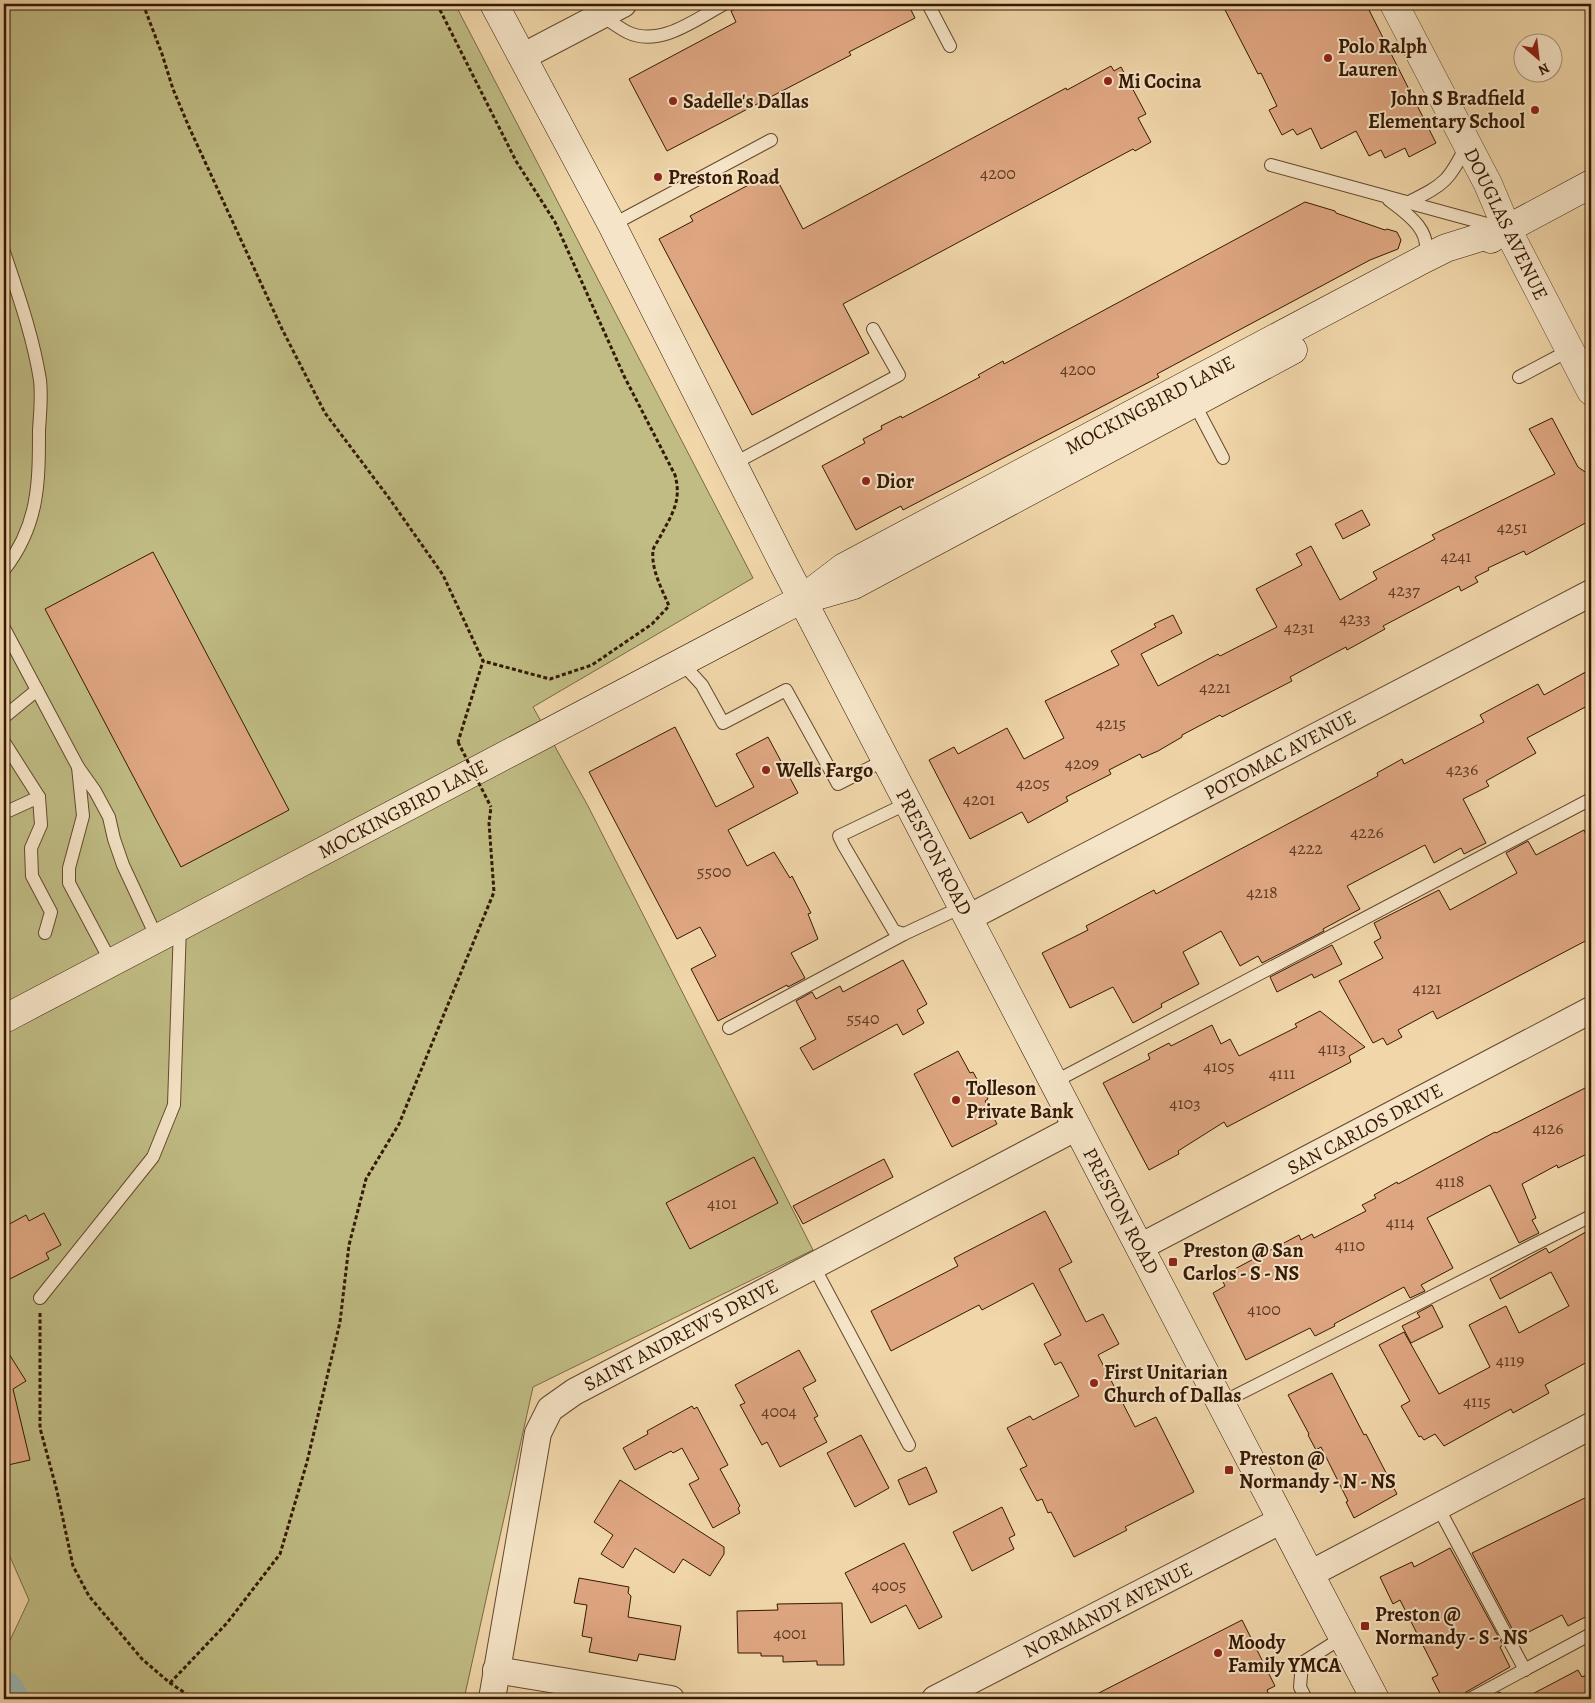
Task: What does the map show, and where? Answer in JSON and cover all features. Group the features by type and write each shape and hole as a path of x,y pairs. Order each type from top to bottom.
{"main road":[{"name":"PRESTON ROAD","path":"494,4 612,225 885,760 1375,1699"},
{"name":"DOUGLAS AVENUE","path":"1394,4 1488,184 1507,229 1591,389"},
{"name":"MOCKINGBIRD LANE","path":"4,1019 802,599 854,585 1087,449 1190,395 1455,263 1507,229 1591,184"},
{"name":"MOCKINGBIRD LANE","path":"1190,395 1424,259 1446,248 1507,229"}],"street":[{"path":"522,57 612,10"},
{"name":"POTOMAC AVENUE","path":"965,912 1591,593"},
{"name":"SAN CARLOS DRIVE","path":"1140,1247 1591,1010"},
{"name":"SAINT ANDREW'S DRIVE","path":"492,1699 538,1433 550,1409 574,1392 1077,1127"},
{"path":"1310,1574 1591,1426"},
{"name":"NORMANDY AVENUE","path":"935,1699 1282,1520"},
{"path":"496,1670 671,1699"}],"lane":[{"path":"612,10 629,32 644,36 661,36 724,4"},
{"path":"928,4 950,46"},
{"path":"612,225 771,140"},
{"path":"1409,202 1446,181 1455,170 1467,144"},
{"path":"1271,166 1507,229"},
{"path":"1383,195 1406,212 1425,236 1427,244 1424,259"},
{"path":"4,252 27,318 40,382 39,480 32,518 15,555 4,570"},
{"path":"733,464 899,376 873,328"},
{"path":"1519,378 1570,350"},
{"path":"1190,395 1223,458"},
{"path":"4,628 78,767 95,790 109,817 123,865 168,932 174,1105 153,1156 40,1298"},
{"path":"681,662 702,685 723,723 786,690 838,784 885,760"},
{"path":"4,717 37,690"},
{"path":"4,742 39,797 40,825 31,848 32,876 51,912 45,933"},
{"path":"78,767 83,816 69,868 69,883 111,962"},
{"path":"4,813 39,797"},
{"path":"1054,1082 1591,799"},
{"path":"904,934 894,931 839,836 908,803"},
{"path":"730,1028 904,934 965,912"},
{"path":"1221,1403 1591,1216"},
{"path":"813,1265 910,1445"},
{"path":"1438,1507 1525,1670"},
{"path":"1470,1699 1591,1634"},
{"path":"1306,1699 1300,1687 1302,1663 1343,1637"}],"path":[{"path":"143,4 189,128 282,328 325,413 389,498 442,575 483,661 458,742 491,806 489,823 494,892 398,1124 366,1179 349,1245 340,1322 307,1462 280,1554 227,1623 170,1684"},
{"path":"437,4 516,161 555,222 624,376 675,475 678,487 677,501 673,514 653,549 656,578 670,606 652,624 592,665 550,679 483,661"},
{"path":"40,1298 40,1428 57,1491 73,1566 89,1596 142,1659 170,1684 188,1695 190,1699"}],"shaded area":[{"path":"4,4 455,4 753,578 533,707 588,806 813,1250 533,1387 464,1699 4,1699 4,1653 29,1600 4,1543"}],"building":[{"path":"745,4 908,4 915,18 849,52 851,55 667,151 629,79 736,22 731,11"},
{"path":"1222,4 1366,4 1436,143 1409,157 1405,148 1385,158 1381,150 1369,156 1356,131 1321,149 1311,128 1297,135 1293,129 1282,135 1269,110 1277,106 1261,73 1258,74"},
{"path":"1111,66 1114,71 1121,67 1146,114 1138,118 1151,142 1135,151 1133,149 843,304 869,353 752,415 659,239 693,221 690,216 773,172 803,229 1066,88 1067,90"},
{"path":"1305,202 1385,230 1397,232 1401,240 1398,249 1370,260 1157,374 1159,377 903,510 901,506 856,530 822,466 865,443 863,439 882,429 881,426 901,416 902,418 980,377 978,375 1003,361 1004,364"},
{"path":"1552,418 1578,467 1591,476 1589,483 1591,486 1591,520 1526,555 1524,551 1488,568 1489,570 1475,577 1478,582 1461,591 1459,586 1383,626 1385,629 1347,650 1346,647 1290,677 1292,681 1222,717 1220,715 1182,735 1182,737 1158,751 1142,758 1140,754 1109,770 1111,774 1066,797 1068,801 1028,823 1022,812 970,839 929,760 954,747 958,754 1007,728 1024,759 1064,738 1045,701 1119,665 1111,651 1156,627 1154,624 1173,615 1182,633 1141,654 1158,686 1218,654 1220,656 1277,627 1256,589 1302,565 1296,554 1311,546 1340,600 1377,579 1373,572 1435,539 1432,535 1555,474 1529,429"},
{"path":"1362,510 1370,525 1343,539 1335,524"},
{"path":"153,552 289,810 181,867 45,609"},
{"path":"1591,669 1591,704 1527,738 1536,753 1486,781 1489,786 1463,799 1486,843 1464,854 1461,848 1434,863 1425,845 1347,886 1360,909 1323,929 1324,931 1262,963 1258,956 1240,966 1221,931 1183,952 1199,984 1161,1004 1162,1007 1133,1023 1113,987 1070,1008 1042,953 1088,930 1086,926 1154,890 1156,894 1378,776 1377,773 1402,759 1404,764 1484,722 1480,715 1538,684 1544,695"},
{"path":"675,727 716,807 754,787 736,754 768,737 798,793 728,830 747,866 774,852 790,878 792,876 811,913 808,914 818,939 791,953 805,978 788,987 787,985 718,1021 691,969 716,956 700,927 677,939 589,772"},
{"path":"1584,830 1591,845 1591,938 1437,1019 1433,1011 1398,1030 1402,1037 1387,1045 1383,1038 1373,1043 1339,981 1383,958 1374,942 1381,938 1374,923 1439,890 1450,910 1517,873 1506,853 1528,841 1536,855"},
{"path":"1332,945 1342,964 1314,978 1312,974 1277,992 1270,977"},
{"path":"903,960 927,1004 917,1010 924,1023 903,1035 897,1024 813,1070 800,1048 816,1039 796,1001 812,992 816,999 840,986 843,992"},
{"path":"1320,1011 1365,1047 1349,1056 1351,1062 1227,1127 1224,1122 1178,1151 1179,1154 1149,1170 1103,1083 1150,1059 1148,1054 1169,1043 1171,1046 1212,1025 1221,1044 1230,1039 1239,1056 1297,1027 1295,1024"},
{"path":"958,1051 970,1073 973,1072 988,1099 985,1101 997,1124 952,1147 914,1074"},
{"path":"1591,1085 1591,1152 1558,1168 1557,1165 1522,1184 1536,1218 1532,1220 1539,1233 1519,1243 1490,1185 1427,1218 1453,1268 1421,1285 1425,1291 1410,1298 1404,1287 1315,1336 1310,1328 1246,1360 1213,1293 1225,1286 1222,1280 1231,1276 1229,1272 1299,1235 1301,1240 1312,1234 1314,1238 1366,1211 1362,1205 1376,1198 1374,1195 1397,1182 1398,1184 1495,1132"},
{"path":"754,1157 778,1203 690,1249 666,1203"},
{"path":"884,1159 893,1177 803,1224 793,1206"},
{"name":"First Unitarian Church of Dallas","path":"1045,1211 1072,1262 1059,1269 1086,1322 1103,1314 1119,1344 1098,1355 1135,1427 1156,1417 1194,1492 1125,1527 1127,1530 1074,1557 1051,1512 1048,1513 1042,1499 1037,1501 1020,1469 1027,1466 1007,1428 1030,1416 1033,1420 1079,1396 1061,1362 1055,1365 1044,1344 1061,1335 1033,1283 982,1310 979,1305 891,1351 871,1311 958,1266 954,1258"},
{"path":"44,1213 61,1245 46,1253 49,1259 4,1282 4,1227 26,1215 29,1221"},
{"path":"1591,1229 1591,1360 1545,1385 1549,1393 1513,1413 1511,1409 1444,1446 1435,1434 1424,1440 1421,1436 1419,1437 1401,1406 1410,1401 1379,1345 1404,1332 1439,1394 1490,1367 1469,1325 1506,1306 1519,1333 1569,1306 1551,1272 1500,1299 1490,1279 1546,1248 1549,1253"},
{"path":"1432,1305 1443,1327 1411,1343 1402,1326 1420,1317 1417,1313"},
{"path":"4,1346 26,1381 13,1389 30,1460 8,1465 4,1448"},
{"path":"799,1350 816,1381 803,1388 818,1416 814,1418 827,1442 780,1467 767,1442 762,1445 740,1405 745,1403 735,1385"},
{"path":"1332,1373 1397,1494 1354,1518 1346,1502 1348,1501 1321,1447 1316,1450 1288,1395"},
{"path":"692,1406 694,1409 697,1407 728,1465 720,1469 740,1506 738,1508 740,1513 713,1528 689,1484 699,1479 682,1448 673,1453 671,1451 635,1470 623,1448 648,1434 647,1431"},
{"path":"861,1435 889,1488 855,1507 827,1453"},
{"path":"926,1467 937,1492 909,1505 898,1480"},
{"path":"620,1480 724,1547 724,1554 710,1576 683,1559 674,1573 635,1548 623,1568 601,1554 613,1535 594,1522"},
{"path":"1591,1495 1591,1614 1568,1626 1562,1615 1517,1638 1472,1553"},
{"path":"1002,1507 1015,1535 1009,1538 1014,1549 972,1571 953,1532"},
{"path":"904,1543 942,1617 919,1629 906,1605 871,1623 845,1573"},
{"path":"1450,1548 1503,1645 1500,1647 1510,1667 1466,1692 1462,1699 1443,1699 1432,1678 1438,1675 1400,1600 1393,1604 1380,1577 1412,1562 1414,1567"},
{"path":"579,1578 629,1587 628,1593 631,1596 628,1617 681,1626 675,1660 639,1654 637,1661 589,1652 592,1638 582,1636 587,1605 574,1603"},
{"path":"842,1603 844,1665 817,1665 817,1661 783,1662 783,1656 761,1656 761,1653 738,1653 737,1611 778,1610 777,1604"},
{"name":"Moody Family YMCA","path":"1242,1620 1275,1686 1267,1690 1271,1699 1087,1699"},
{"path":"1578,1670 1582,1677 1591,1672 1591,1699 1523,1699"},
{"path":"1500,1692 1504,1699 1487,1699"}],"waterway":[{"path":"4,1691 9,1699"}],"place":[{"name":"Polo Ralph Lauren","path":"1328,58"},
{"name":"Mi Cocina","path":"1108,81"},
{"name":"Sadelle's Dallas","path":"673,101"},
{"name":"John S Bradfield Elementary School","path":"1535,110"},
{"name":"Preston Road","path":"658,177"},
{"name":"Dior","path":"866,481"},
{"name":"Wells Fargo","path":"766,770"},
{"name":"Tolleson Private Bank","path":"956,1100"},
{"name":"Preston @ San Carlos - S - NS","path":"1173,1262"},
{"name":"First Unitarian Church of Dallas","path":"1094,1383"},
{"name":"Preston @ Normandy - N - NS","path":"1229,1470"},
{"name":"Preston @ Normandy - S - NS","path":"1365,1626"},
{"name":"Moody Family YMCA","path":"1218,1653"}]}
